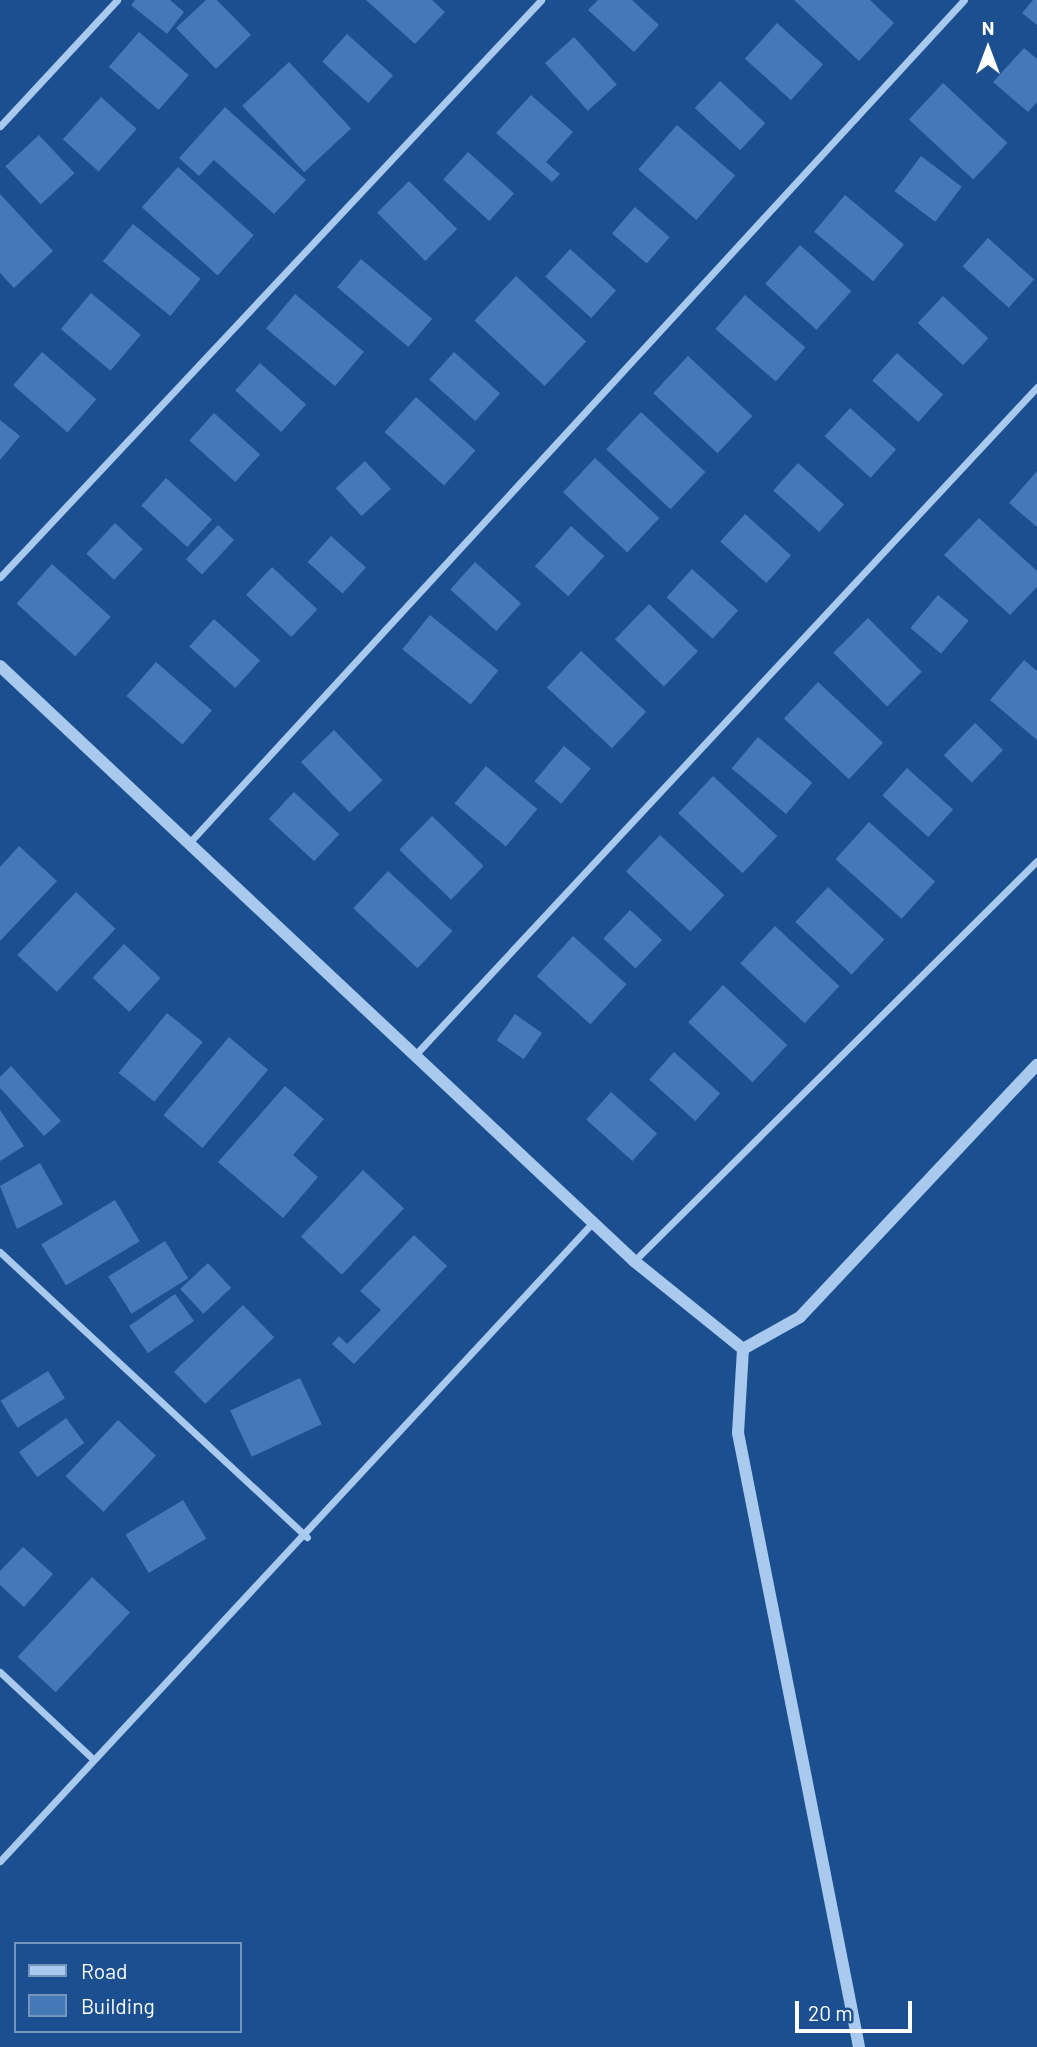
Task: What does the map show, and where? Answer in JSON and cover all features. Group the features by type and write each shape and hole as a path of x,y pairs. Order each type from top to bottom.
{"street":[{"path":"0,126 117,0"},
{"path":"0,577 541,0"},
{"path":"189,843 964,0"},
{"path":"415,1055 1037,387"},
{"path":"0,666 634,1261 743,1349"},
{"path":"634,1261 1037,861"},
{"path":"743,1349 800,1317 1037,1065"},
{"path":"0,1861 93,1759 307,1537 594,1222"},
{"path":"0,1252 307,1537"},
{"path":"743,1349 738,1433 859,2047"},
{"path":"0,1672 93,1759"}],"building":[{"path":"135,0 170,0 184,12 167,34 131,5"},
{"path":"206,0 217,0 251,35 216,69 176,28"},
{"path":"366,0 432,0 445,12 415,44"},
{"path":"598,0 632,0 659,25 634,52 588,10"},
{"path":"794,0 870,0 894,23 859,61"},
{"path":"1033,0 1037,0 1037,25 1022,13"},
{"path":"777,23 823,64 791,100 745,59"},
{"path":"139,32 189,75 159,110 109,67"},
{"path":"347,34 393,75 368,103 322,61"},
{"path":"574,37 617,85 588,111 545,63"},
{"path":"1024,48 1037,59 1037,102 1028,112 993,82"},
{"path":"289,62 351,129 304,172 242,106"},
{"path":"720,81 765,123 740,150 695,108"},
{"path":"943,83 1007,143 973,180 909,120"},
{"path":"531,95 573,132 546,162 560,174 552,182 496,133"},
{"path":"101,97 137,129 99,171 63,139"},
{"path":"225,107 306,180 274,214 214,160 199,176 179,158"},
{"path":"677,125 735,176 696,220 638,170"},
{"path":"39,135 74,173 41,204 5,166"},
{"path":"468,152 514,193 489,221 443,179"},
{"path":"921,156 962,187 935,222 895,191"},
{"path":"178,167 254,235 218,275 142,207"},
{"path":"409,181 457,229 425,261 377,213"},
{"path":"0,194 53,251 14,288 0,273"},
{"path":"845,195 904,244 873,281 814,232"},
{"path":"635,207 670,237 647,264 612,233"},
{"path":"133,224 201,279 170,316 103,261"},
{"path":"988,238 1034,279 1009,308 963,266"},
{"path":"800,245 851,291 816,330 765,284"},
{"path":"570,249 616,290 591,318 545,276"},
{"path":"361,259 432,319 408,347 337,287"},
{"path":"516,276 586,341 545,386 474,321"},
{"path":"91,293 141,335 111,371 61,329"},
{"path":"295,294 364,352 335,386 266,328"},
{"path":"745,295 805,347 776,381 715,329"},
{"path":"943,296 988,338 963,365 918,323"},
{"path":"42,352 96,399 67,432 13,385"},
{"path":"454,352 500,393 475,421 429,379"},
{"path":"897,353 943,394 918,422 872,380"},
{"path":"688,356 752,416 718,453 653,393"},
{"path":"260,363 306,404 281,432 235,390"},
{"path":"416,397 475,451 444,485 385,432"},
{"path":"850,408 896,449 871,478 825,436"},
{"path":"641,412 705,472 671,509 606,449"},
{"path":"214,413 260,454 235,482 189,440"},
{"path":"0,420 20,436 0,460"},
{"path":"595,458 659,518 627,552 563,492"},
{"path":"365,461 391,489 362,516 336,488"},
{"path":"798,463 844,504 819,532 773,490"},
{"path":"1037,471 1037,527 1009,503"},
{"path":"166,478 212,519 187,547 141,505"},
{"path":"745,514 791,555 766,583 720,541"},
{"path":"979,518 1037,571 1037,587 1010,615 944,555"},
{"path":"115,523 143,549 114,580 86,554"},
{"path":"218,525 234,540 202,574 186,559"},
{"path":"571,526 604,556 568,596 535,566"},
{"path":"331,536 366,567 343,593 308,562"},
{"path":"475,562 521,603 496,631 450,589"},
{"path":"52,564 111,617 75,656 17,603"},
{"path":"272,567 317,609 291,637 246,595"},
{"path":"692,569 738,610 713,639 667,597"},
{"path":"938,595 969,621 941,654 910,628"},
{"path":"649,604 698,651 664,686 615,639"},
{"path":"430,615 498,670 471,705 402,649"},
{"path":"868,618 922,672 887,706 833,653"},
{"path":"214,619 260,660 235,688 189,646"},
{"path":"581,651 646,712 612,748 547,688"},
{"path":"1024,660 1037,671 1037,740 990,700"},
{"path":"156,662 212,711 182,745 126,696"},
{"path":"818,682 883,743 849,779 784,719"},
{"path":"975,723 1003,750 972,782 944,755"},
{"path":"334,730 383,780 350,812 301,762"},
{"path":"758,737 812,783 786,814 732,768"},
{"path":"564,746 591,768 561,804 534,781"},
{"path":"486,766 537,809 506,847 455,804"},
{"path":"907,768 953,809 928,837 882,795"},
{"path":"713,776 777,836 743,873 678,813"},
{"path":"294,792 339,834 314,861 269,819"},
{"path":"432,816 484,866 451,900 399,850"},
{"path":"869,822 935,882 902,919 836,859"},
{"path":"660,835 724,895 690,932 626,872"},
{"path":"19,846 57,881 0,941 0,867"},
{"path":"388,871 452,931 418,968 353,908"},
{"path":"828,887 884,940 852,975 795,922"},
{"path":"76,892 115,929 57,992 17,955"},
{"path":"630,910 662,940 636,969 603,939"},
{"path":"775,926 839,986 805,1023 740,963"},
{"path":"573,936 627,984 590,1024 537,976"},
{"path":"124,944 161,978 129,1012 93,978"},
{"path":"723,985 787,1045 753,1082 688,1022"},
{"path":"167,1013 203,1042 154,1102 119,1073"},
{"path":"515,1014 542,1033 524,1059 497,1040"},
{"path":"229,1037 268,1070 203,1148 163,1115"},
{"path":"674,1052 720,1093 695,1121 649,1079"},
{"path":"11,1066 61,1121 44,1136 0,1088 0,1077"},
{"path":"285,1086 324,1119 293,1155 318,1177 283,1218 218,1162"},
{"path":"611,1092 657,1133 632,1161 586,1119"},
{"path":"0,1110 24,1146 0,1161"},
{"path":"40,1163 63,1204 17,1229 0,1186"},
{"path":"363,1170 404,1208 342,1275 301,1237"},
{"path":"115,1200 140,1241 66,1285 41,1244"},
{"path":"414,1235 447,1266 354,1364 332,1344 339,1336 347,1344 381,1310 360,1291"},
{"path":"165,1241 188,1278 131,1314 108,1277"},
{"path":"208,1263 231,1288 203,1314 180,1289"},
{"path":"175,1294 194,1321 148,1353 129,1326"},
{"path":"243,1305 274,1337 205,1404 174,1372"},
{"path":"48,1371 65,1398 17,1428 1,1401"},
{"path":"300,1378 322,1424 252,1457 230,1411"},
{"path":"66,1418 84,1443 37,1477 19,1452"},
{"path":"118,1420 156,1455 104,1512 65,1476"},
{"path":"183,1500 206,1539 149,1573 126,1535"},
{"path":"23,1547 53,1574 24,1607 0,1585 0,1571"},
{"path":"92,1577 130,1612 56,1692 18,1657"}]}
